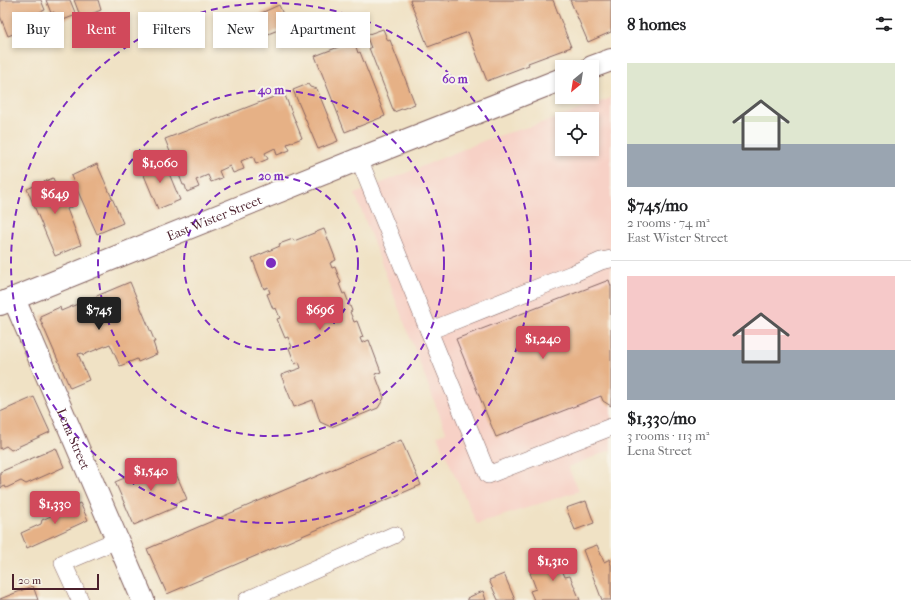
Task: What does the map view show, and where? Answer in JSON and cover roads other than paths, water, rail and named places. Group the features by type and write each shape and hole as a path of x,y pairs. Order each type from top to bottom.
{"street":[{"path":"599,64 611,60"},
{"name":"East Wister Street","path":"7,302 359,159 555,82"},
{"name":"Lena Street","path":"7,302 117,540 143,600"}],"lane":[{"path":"359,159 488,475 611,427"},
{"path":"429,331 601,261 611,259"},
{"path":"247,600 394,535"},
{"path":"80,600 63,564 117,540"}]}
